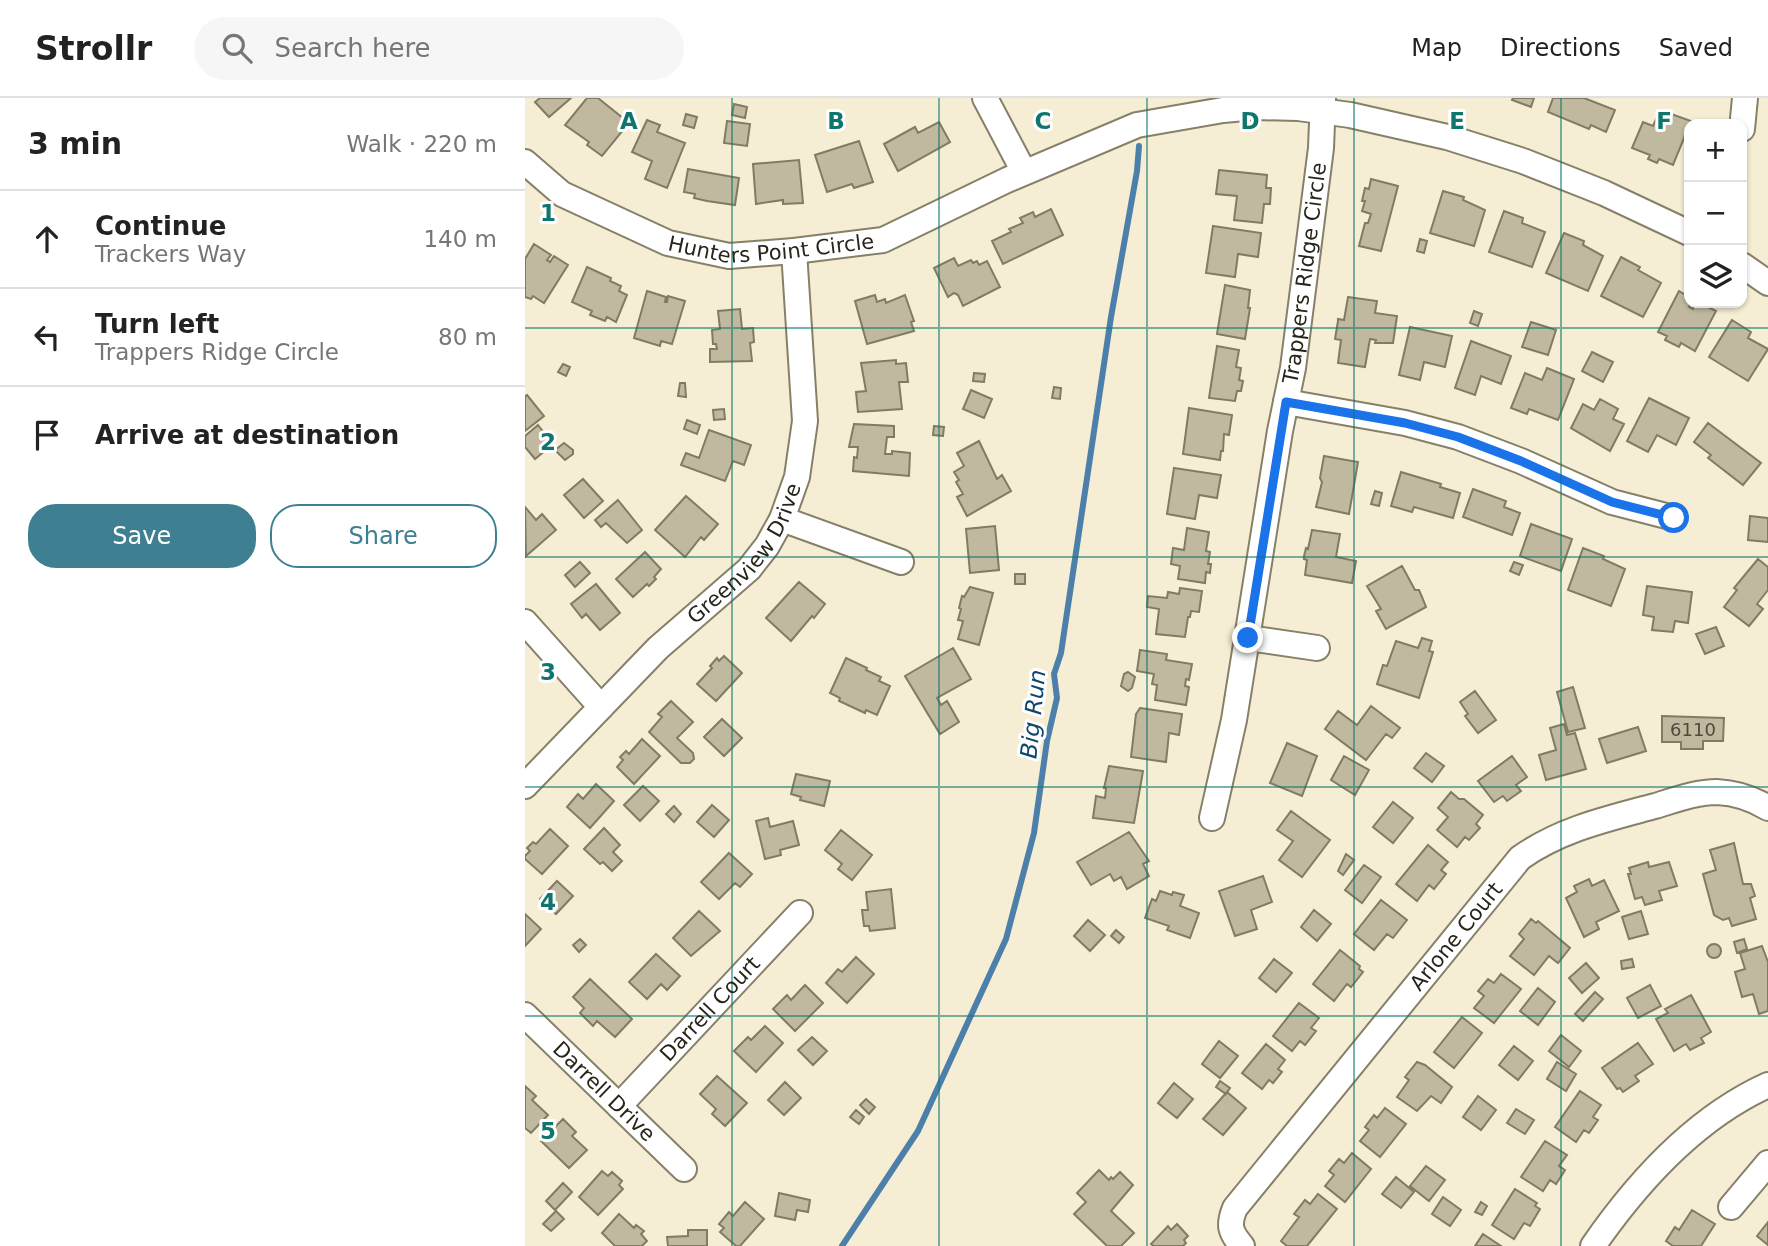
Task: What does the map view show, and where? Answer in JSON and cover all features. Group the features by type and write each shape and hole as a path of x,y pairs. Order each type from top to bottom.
{"street":[{"path":"985,98 1024,172"},
{"path":"1743,119 1745,98"},
{"name":"Hunters Point Circle","path":"525,162 562,194 668,243 729,256 883,240 1024,172 1137,125 1223,110 1323,105 1350,115 1447,137 1523,161 1594,188 1684,231"},
{"name":"Trappers Ridge Circle","path":"1212,818 1234,720 1293,368 1310,240 1323,105"},
{"name":"Greenview Drive","path":"525,786 658,648 749,569 782,519 797,477 805,421 795,251"},
{"path":"1747,268 1768,283"},
{"path":"1286,402 1405,423 1458,437 1521,461 1612,502 1674,518"},
{"path":"782,519 901,562"},
{"path":"525,622 601,707"},
{"path":"1248,638 1317,648"},
{"name":"Arlone Court","path":"1242,1246 1233,1236 1230,1222 1235,1208 1520,858 1552,838 1584,825 1699,794 1731,793 1768,808"},
{"name":"Darrell Court","path":"619,1106 800,913"},
{"name":"Darrell Drive","path":"525,1016 684,1169"},
{"path":"1593,1246 1636,1190 1674,1150 1719,1113 1768,1085"},
{"path":"1731,1207 1768,1163"}],"building":[{"path":"540,98 571,98 549,117 535,102"},
{"path":"587,98 598,98 629,123 602,156 587,145 589,142 565,125"},
{"path":"1534,98 1531,107 1512,100"},
{"path":"1553,98 1584,98 1615,110 1606,132 1591,125 1589,129 1548,112"},
{"path":"734,104 747,107 745,118 732,115"},
{"path":"1660,110 1685,119 1684,138 1673,165 1659,159 1657,163 1648,159 1650,155 1632,148 1643,122 1653,126"},
{"path":"686,114 697,117 694,128 683,125"},
{"path":"647,120 660,125 657,132 685,143 667,188 645,179 652,161 632,152"},
{"path":"727,121 750,124 747,146 724,143"},
{"path":"939,122 950,142 898,171 884,144 915,127 918,133"},
{"path":"859,141 873,182 854,188 852,184 827,192 815,155"},
{"path":"799,160 803,203 783,204 783,200 756,204 753,164"},
{"path":"688,169 739,178 735,205 694,198 695,194 684,192"},
{"path":"1219,170 1267,175 1266,188 1271,188 1270,204 1264,204 1262,223 1234,220 1237,196 1216,194"},
{"path":"1371,179 1398,186 1381,251 1359,246 1365,223 1368,223 1371,214 1362,211 1365,201 1362,201 1365,188 1369,189"},
{"path":"1443,191 1464,197 1463,200 1485,210 1474,246 1430,233"},
{"path":"1051,209 1063,235 1003,264 992,241 1023,223 1020,218 1033,212 1035,217"},
{"path":"1504,211 1523,218 1522,223 1545,232 1532,267 1489,252"},
{"path":"1213,226 1261,233 1258,257 1238,254 1235,277 1206,273"},
{"path":"1564,233 1584,241 1583,245 1603,256 1588,291 1546,273"},
{"path":"1420,239 1427,241 1424,253 1417,251"},
{"path":"534,244 551,255 547,260 550,262 554,256 568,265 544,303 533,296 531,299 525,297 525,259"},
{"path":"1621,257 1661,283 1643,317 1601,296"},
{"path":"954,258 958,266 971,260 973,263 977,261 979,265 987,261 1000,287 963,306 958,295 954,293 948,297 934,268"},
{"path":"587,267 611,278 610,281 621,286 619,291 627,295 616,322 607,317 605,321 590,315 592,311 572,302"},
{"path":"1225,285 1250,290 1245,339 1217,334"},
{"path":"647,291 666,297 665,302 668,296 685,301 672,344 661,341 660,346 634,338"},
{"path":"1679,291 1684,294 1684,308 1710,308 1716,311 1695,351 1681,343 1679,347 1665,340 1667,336 1658,332"},
{"path":"875,295 877,302 885,299 886,303 905,295 914,321 911,322 914,331 867,344 855,301"},
{"path":"1348,297 1377,301 1375,313 1397,316 1393,343 1375,343 1376,340 1370,339 1365,367 1338,363 1341,340 1335,339 1338,319 1344,320"},
{"path":"740,309 742,329 753,328 754,342 750,343 752,361 710,362 710,349 717,349 716,344 713,344 712,330 720,329 718,311"},
{"path":"1474,311 1482,314 1478,326 1470,323"},
{"path":"1732,320 1751,332 1748,338 1768,349 1748,381 1709,357"},
{"path":"1531,322 1556,330 1548,355 1522,347"},
{"path":"1410,327 1452,336 1445,367 1424,362 1420,380 1399,375"},
{"path":"1471,341 1511,356 1501,384 1481,376 1475,395 1455,388"},
{"path":"1217,346 1239,350 1236,367 1241,368 1239,380 1243,381 1235,401 1209,398"},
{"path":"1592,352 1613,362 1603,382 1582,371"},
{"path":"896,360 896,364 906,363 908,382 899,382 902,409 858,412 856,392 866,391 861,363"},
{"path":"563,364 570,367 566,376 558,372"},
{"path":"1547,368 1574,379 1558,420 1529,409 1527,414 1511,408 1525,373 1542,380"},
{"path":"974,373 985,374 984,382 973,381"},
{"path":"680,383 685,383 686,397 678,396"},
{"path":"1054,387 1061,388 1060,399 1052,398"},
{"path":"971,390 992,399 984,418 963,409"},
{"path":"527,395 544,416 525,431 525,396"},
{"path":"1649,398 1689,418 1676,445 1657,435 1648,452 1627,441"},
{"path":"1600,399 1618,409 1613,419 1624,424 1610,451 1571,428 1583,404 1594,410"},
{"path":"1189,408 1232,415 1229,435 1224,434 1220,460 1183,454"},
{"path":"724,409 725,419 714,420 713,410"},
{"path":"687,420 700,425 697,434 684,429"},
{"path":"1708,423 1761,463 1743,485 1708,458 1711,455 1694,442"},
{"path":"854,424 894,426 894,437 887,437 885,454 892,454 892,451 910,453 909,476 853,471 858,447 849,447"},
{"path":"538,425 553,444 535,459 525,447 525,436"},
{"path":"934,426 944,427 943,436 933,435"},
{"path":"709,430 751,445 744,465 733,461 725,481 681,465 686,453 699,458"},
{"path":"979,441 997,479 1002,475 1011,491 967,516 957,497 963,494 954,472 964,466 957,453"},
{"path":"564,443 573,450 573,454 565,460 555,450"},
{"path":"1324,456 1358,462 1349,514 1316,507"},
{"path":"1174,468 1221,475 1217,498 1199,495 1195,519 1167,514"},
{"path":"1401,472 1441,484 1440,487 1460,493 1453,518 1414,507 1412,512 1391,506"},
{"path":"583,479 603,501 584,518 564,495"},
{"path":"1473,489 1506,501 1504,507 1520,513 1512,535 1463,517"},
{"path":"1375,491 1382,493 1379,506 1371,504"},
{"path":"686,496 718,524 704,540 701,537 685,557 655,530"},
{"path":"618,500 642,530 627,543 606,523 601,527 595,520"},
{"path":"525,507 536,520 542,514 556,530 526,556"},
{"path":"1750,516 1768,518 1768,542 1748,540"},
{"path":"1531,524 1572,539 1561,571 1520,556"},
{"path":"995,526 999,570 970,573 966,529"},
{"path":"1187,528 1209,532 1206,551 1210,552 1208,564 1211,564 1210,573 1206,572 1205,583 1178,579 1180,566 1171,564 1173,548 1184,550"},
{"path":"1312,530 1340,534 1336,557 1356,561 1352,583 1305,575 1307,560 1304,556"},
{"path":"1583,548 1604,556 1603,559 1625,569 1611,606 1568,590"},
{"path":"645,552 661,569 649,586 647,584 633,597 616,579"},
{"path":"1758,559 1768,567 1768,590 1757,604 1763,609 1749,626 1724,607 1737,590 1734,588"},
{"path":"580,562 590,573 575,587 565,575"},
{"path":"1514,562 1523,565 1519,575 1510,571"},
{"path":"1402,566 1415,590 1419,590 1426,607 1386,629 1376,611 1381,609 1367,586"},
{"path":"1015,574 1025,574 1025,584 1015,584"},
{"path":"799,582 825,604 791,641 766,618"},
{"path":"596,584 620,613 600,630 586,614 582,618 571,604"},
{"path":"1647,586 1692,592 1688,623 1675,621 1673,632 1652,630 1654,617 1643,615"},
{"path":"970,587 993,593 979,645 958,639 963,621 958,620 959,608 962,596 964,597"},
{"path":"1180,588 1202,591 1199,612 1191,611 1185,637 1156,634 1159,609 1147,607 1148,596 1167,598 1168,592 1179,594"},
{"path":"1716,627 1724,646 1705,654 1696,634"},
{"path":"1422,638 1432,641 1429,651 1433,652 1419,698 1377,684 1383,665 1387,666 1396,641 1418,648"},
{"path":"953,648 971,679 937,698 941,705 947,701 959,722 940,734 905,676"},
{"path":"1140,650 1167,654 1166,660 1192,664 1189,680 1186,679 1185,686 1189,687 1186,705 1155,700 1157,685 1152,684 1154,674 1137,671"},
{"path":"724,656 742,673 716,701 697,684 712,668 710,666 717,658 719,661"},
{"path":"846,658 867,668 866,670 881,677 879,681 890,686 877,715 866,710 865,713 839,701 840,698 830,693"},
{"path":"1128,672 1135,677 1132,688 1128,691 1121,686 1124,674"},
{"path":"1573,687 1585,728 1568,732 1557,692"},
{"path":"1475,691 1496,720 1478,733 1465,716 1468,714 1460,702"},
{"path":"671,701 693,722 677,738 693,753 694,759 690,763 681,763 649,732 662,717 658,714"},
{"path":"1371,706 1400,728 1392,738 1386,734 1366,760 1325,729 1338,711 1357,725"},
{"path":"1140,708 1182,714 1179,735 1169,733 1166,762 1131,757 1136,714"},
{"path":"1662,716 1724,718 1723,741 1703,741 1703,749 1681,749 1681,742 1662,742"},
{"path":"722,719 742,738 724,756 704,737"},
{"path":"1564,724 1567,735 1575,733 1586,769 1546,780 1539,755 1556,750 1550,728"},
{"path":"1638,727 1646,751 1607,763 1599,739"},
{"path":"642,739 660,756 634,784 617,767 623,760 620,757 626,751 629,754"},
{"path":"1287,743 1317,756 1302,796 1270,783"},
{"path":"1426,753 1444,766 1432,782 1414,768"},
{"path":"1344,756 1369,770 1355,795 1331,780"},
{"path":"1512,756 1527,777 1516,785 1521,791 1507,801 1503,796 1494,802 1478,781"},
{"path":"1109,766 1143,771 1134,823 1093,818 1096,796 1105,798 1104,788"},
{"path":"796,774 830,781 824,806 800,800 801,797 791,794"},
{"path":"596,784 614,801 590,828 567,807 578,794 583,799"},
{"path":"643,786 659,801 640,821 624,805"},
{"path":"1451,792 1483,815 1476,824 1480,828 1469,840 1465,837 1457,847 1437,830 1448,817 1438,808"},
{"path":"1393,802 1413,818 1393,843 1373,827"},
{"path":"712,805 729,820 714,837 697,822"},
{"path":"674,806 681,814 674,822 666,814"},
{"path":"1291,811 1330,840 1302,877 1279,860 1293,841 1277,830"},
{"path":"768,818 770,827 793,821 799,845 780,850 781,855 765,859 756,821"},
{"path":"604,828 620,845 613,852 622,861 612,871 584,849"},
{"path":"550,829 568,846 542,874 525,856 530,851 527,848 533,842 536,844"},
{"path":"841,830 872,855 852,880 838,869 842,864 825,850"},
{"path":"1129,832 1149,861 1143,864 1149,876 1127,889 1121,877 1114,881 1110,874 1091,885 1077,862"},
{"path":"1734,843 1743,884 1751,884 1755,896 1750,898 1756,919 1732,926 1729,918 1723,920 1714,915 1703,874 1716,870 1710,850"},
{"path":"1428,845 1448,862 1441,870 1446,874 1434,889 1429,885 1417,901 1396,884"},
{"path":"729,853 752,874 740,887 735,883 719,899 701,882"},
{"path":"1346,854 1354,860 1343,875 1338,871"},
{"path":"1648,862 1649,867 1669,862 1677,886 1659,891 1662,900 1645,905 1642,897 1635,899 1628,874 1631,874 1629,868"},
{"path":"1364,865 1381,877 1362,903 1345,890"},
{"path":"1263,876 1272,902 1251,910 1257,929 1235,936 1219,891"},
{"path":"1589,879 1592,886 1604,880 1619,911 1596,922 1599,929 1584,937 1566,898 1577,892 1574,886"},
{"path":"557,881 573,896 556,914 540,899"},
{"path":"891,889 895,928 870,931 869,926 864,926 862,910 868,910 866,892"},
{"path":"1160,891 1184,895 1180,906 1199,913 1190,938 1167,930 1169,926 1145,918 1152,899 1156,901"},
{"path":"1381,900 1407,920 1393,938 1387,934 1374,950 1354,934"},
{"path":"1314,910 1331,924 1317,941 1301,927"},
{"path":"699,911 720,931 691,956 673,938"},
{"path":"1641,911 1648,934 1629,939 1622,917"},
{"path":"525,914 541,929 525,946"},
{"path":"1531,919 1536,923 1538,921 1570,948 1558,963 1549,956 1534,975 1510,956 1524,939 1519,934"},
{"path":"1088,920 1105,935 1090,951 1074,936"},
{"path":"1116,930 1124,937 1119,943 1111,936"},
{"path":"580,939 586,945 579,952 573,945"},
{"path":"1744,939 1747,949 1737,953 1734,942"},
{"path":"1711,944 1717,944 1721,951 1717,958 1711,958 1707,954 1707,948"},
{"path":"1762,946 1768,962 1768,1011 1759,1014 1753,994 1742,997 1735,972 1745,969 1740,953"},
{"path":"1340,950 1360,966 1359,969 1363,972 1351,987 1347,984 1334,1001 1313,984"},
{"path":"656,954 680,976 667,990 661,984 647,999 629,982"},
{"path":"856,957 874,974 847,1003 826,983 838,969 842,972"},
{"path":"1274,959 1292,973 1276,992 1259,978"},
{"path":"1632,959 1634,967 1622,969 1621,961"},
{"path":"1586,963 1599,978 1582,993 1569,978"},
{"path":"1501,974 1521,989 1494,1023 1474,1008 1484,996 1478,991 1488,979 1494,983"},
{"path":"590,979 632,1019 615,1037 597,1021 593,1026 580,1013 584,1008 573,997"},
{"path":"805,985 823,1003 795,1031 773,1009 787,995 791,1000"},
{"path":"1650,985 1661,1006 1638,1018 1627,998"},
{"path":"1538,988 1555,1002 1538,1025 1520,1011"},
{"path":"1595,992 1603,999 1583,1021 1575,1014"},
{"path":"1691,995 1711,1032 1701,1038 1704,1043 1690,1050 1686,1044 1674,1051 1656,1019 1668,1013 1665,1009"},
{"path":"1299,1003 1319,1018 1311,1028 1316,1031 1305,1045 1300,1041 1292,1051 1273,1036"},
{"path":"1462,1017 1482,1033 1454,1068 1434,1052"},
{"path":"765,1026 783,1043 756,1072 734,1051 748,1037 751,1040"},
{"path":"1561,1035 1581,1051 1569,1067 1549,1051"},
{"path":"812,1037 827,1051 813,1065 798,1050"},
{"path":"1219,1041 1238,1056 1220,1078 1202,1064"},
{"path":"1638,1043 1653,1064 1635,1076 1639,1081 1623,1092 1620,1088 1617,1089 1602,1068"},
{"path":"1266,1044 1285,1060 1278,1069 1282,1072 1273,1083 1269,1080 1262,1089 1242,1073"},
{"path":"1514,1046 1533,1061 1518,1080 1499,1065"},
{"path":"1417,1062 1425,1065 1452,1087 1441,1103 1431,1096 1417,1111 1397,1097 1409,1080 1405,1077"},
{"path":"1557,1062 1576,1074 1566,1091 1547,1079"},
{"path":"717,1076 747,1103 725,1126 712,1114 716,1109 700,1094"},
{"path":"1220,1081 1230,1088 1226,1094 1216,1087"},
{"path":"785,1082 801,1098 784,1115 768,1100"},
{"path":"1174,1083 1193,1099 1177,1118 1158,1103"},
{"path":"525,1086 536,1096 532,1100 548,1115 531,1133 525,1128"},
{"path":"1580,1091 1601,1105 1593,1117 1598,1120 1589,1133 1584,1130 1576,1142 1555,1127"},
{"path":"1227,1092 1246,1108 1223,1135 1203,1119"},
{"path":"1478,1096 1496,1110 1481,1130 1463,1117"},
{"path":"866,1099 875,1107 869,1114 860,1105"},
{"path":"1385,1108 1406,1124 1380,1157 1360,1141 1369,1130 1365,1127 1374,1115 1377,1118"},
{"path":"1516,1109 1534,1120 1525,1134 1507,1123"},
{"path":"856,1110 864,1117 859,1124 850,1117"},
{"path":"563,1119 576,1132 572,1136 587,1150 569,1168 541,1141"},
{"path":"1545,1141 1567,1155 1559,1166 1565,1170 1556,1184 1550,1180 1543,1191 1521,1177"},
{"path":"1352,1153 1371,1169 1345,1202 1325,1186 1334,1175 1329,1171 1339,1159 1344,1163"},
{"path":"1426,1166 1445,1180 1429,1201 1410,1186"},
{"path":"1099,1170 1109,1180 1120,1172 1133,1185 1111,1211 1134,1233 1121,1246 1107,1246 1074,1214 1086,1202 1077,1193"},
{"path":"602,1171 608,1176 612,1172 622,1181 619,1185 623,1189 598,1215 579,1197"},
{"path":"1396,1177 1414,1192 1401,1208 1382,1194"},
{"path":"563,1183 572,1192 555,1210 546,1201"},
{"path":"1515,1189 1537,1203 1535,1206 1540,1209 1530,1226 1524,1223 1514,1239 1492,1225"},
{"path":"779,1193 810,1200 808,1212 797,1210 795,1220 775,1216"},
{"path":"1318,1194 1337,1209 1307,1246 1287,1246 1281,1241 1299,1217 1294,1214 1305,1200 1310,1204"},
{"path":"1443,1197 1461,1210 1450,1226 1432,1214"},
{"path":"745,1202 764,1219 740,1246 736,1246 720,1232 724,1228 719,1224 729,1212 733,1216"},
{"path":"1481,1202 1487,1206 1482,1215 1475,1212"},
{"path":"1692,1210 1715,1224 1701,1246 1673,1246 1666,1241 1675,1227 1679,1230"},
{"path":"556,1211 564,1219 551,1231 543,1224"},
{"path":"619,1214 634,1228 636,1225 644,1231 641,1234 647,1241 642,1246 615,1246 602,1233"},
{"path":"1768,1222 1768,1245 1757,1236"},
{"path":"1177,1224 1188,1236 1183,1246 1151,1244 1168,1226 1171,1230"},
{"path":"688,1230 707,1230 707,1246 668,1246 667,1237 688,1236"},
{"path":"1483,1234 1501,1246 1475,1246"}],"waterway":[{"name":"Big Run","path":"842,1246 918,1131 1006,939 1034,833 1047,741 1057,698 1054,674 1061,653 1139,146"}],"route":[{"path":"1248,638 1286,402 1405,423 1458,437 1521,461 1612,502 1674,518"}]}
